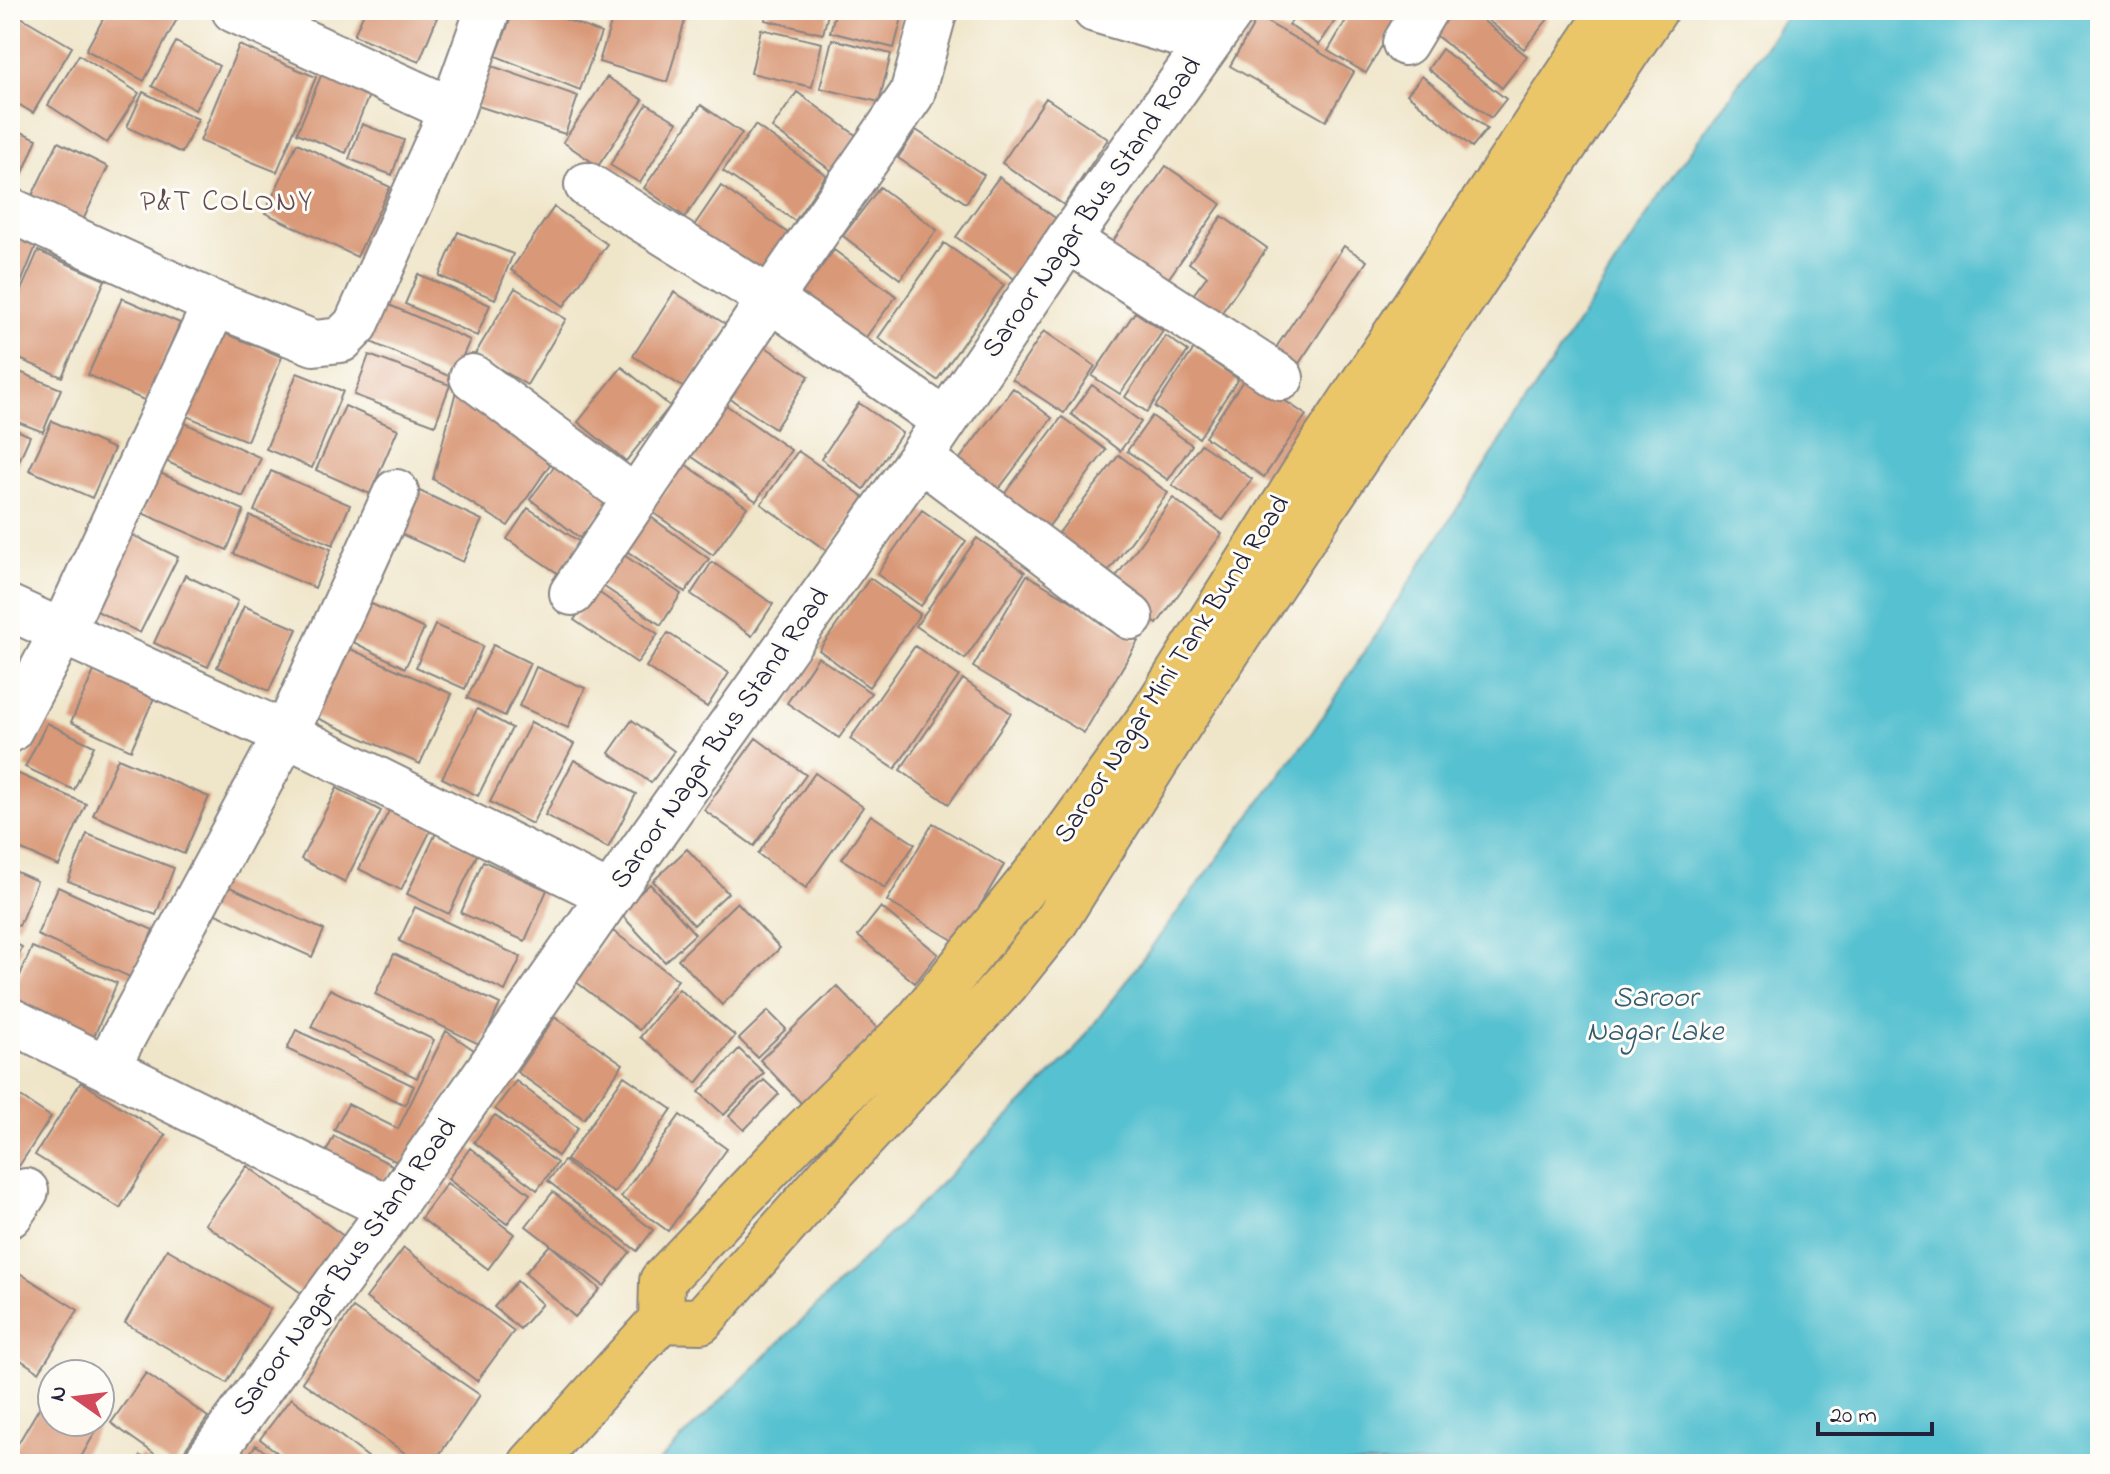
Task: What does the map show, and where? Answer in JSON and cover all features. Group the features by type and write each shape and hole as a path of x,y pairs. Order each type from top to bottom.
{"main road":[{"name":"Saroor Nagar Mini Tank Bund Road","path":"661,1320 662,1281 801,1135 917,1021 1053,852 1252,584 1352,398 1611,10"},
{"path":"531,1464 661,1320 701,1321 835,1169 1006,984 1054,924 1181,722 1252,584 1655,10"},
{"path":"1013,901 1054,924"}],"street":[{"path":"234,10 452,110"},
{"path":"10,210 215,304 314,343 341,340 356,325 452,110 488,10"},
{"path":"572,593 912,94 935,10"},
{"path":"1095,10 1220,26"},
{"name":"Saroor Nagar Bus Stand Road","path":"205,1464 391,1209 1220,26"},
{"path":"587,185 770,299 945,421"},
{"path":"1068,240 1281,378"},
{"path":"10,730 62,632 215,304"},
{"path":"472,377 636,499"},
{"path":"920,458 1131,617"},
{"path":"107,1067 286,734 396,492"},
{"path":"10,608 286,734 610,895"},
{"path":"10,1020 391,1209"}],"water":[{"name":"Saroor Nagar Lake","path":"1791,10 2100,10 2100,1464 656,1464 1070,1056 1313,731 1674,174"}],"building":[{"path":"108,10 160,10 177,19 144,81 86,50"},
{"path":"365,10 417,10 437,18 419,62 354,35"},
{"path":"514,10 542,10 601,33 580,90 496,56"},
{"path":"615,10 688,10 667,82 599,62"},
{"path":"767,10 829,10 823,34 765,20"},
{"path":"836,10 904,10 894,48 830,32"},
{"path":"1299,10 1342,10 1319,45 1289,25"},
{"path":"1352,10 1403,10 1366,73 1328,51"},
{"path":"1452,10 1470,10 1527,56 1502,88 1433,33"},
{"path":"1475,10 1537,10 1548,19 1524,49"},
{"path":"21,17 72,47 33,113 10,99 10,34"},
{"path":"1258,17 1354,72 1326,121 1230,66"},
{"path":"761,29 822,43 812,87 751,73"},
{"path":"832,39 891,54 879,102 820,88"},
{"path":"176,42 219,66 195,110 152,86"},
{"path":"239,45 316,77 277,172 200,141"},
{"path":"1442,49 1506,99 1491,118 1428,69"},
{"path":"79,55 139,93 107,143 48,105"},
{"path":"489,65 578,96 565,134 475,105"},
{"path":"323,71 371,90 346,153 297,133"},
{"path":"1422,76 1487,129 1472,147 1407,94"},
{"path":"607,77 643,100 598,166 563,142"},
{"path":"143,92 198,119 182,153 127,127"},
{"path":"797,92 857,136 832,171 772,128"},
{"path":"1046,98 1108,139 1064,205 1002,163"},
{"path":"647,104 677,122 640,183 610,165"},
{"path":"701,105 742,133 685,217 644,188"},
{"path":"362,124 404,140 392,175 349,159"},
{"path":"755,125 826,175 795,221 723,171"},
{"path":"10,127 37,139 13,197 10,196"},
{"path":"916,130 984,175 966,203 898,158"},
{"path":"58,142 108,167 78,231 27,206"},
{"path":"297,143 390,187 357,257 265,213"},
{"path":"1166,166 1221,204 1161,289 1106,251"},
{"path":"999,177 1058,220 1016,280 956,237"},
{"path":"721,186 792,236 762,280 691,230"},
{"path":"880,187 937,230 900,279 843,236"},
{"path":"554,207 607,244 564,306 511,270"},
{"path":"1222,216 1267,248 1220,315 1193,295 1207,276 1189,263"},
{"path":"458,232 513,254 495,299 439,276"},
{"path":"10,235 36,246 19,288 10,284"},
{"path":"944,243 1004,285 937,380 878,338"},
{"path":"1344,246 1367,261 1294,371 1271,355"},
{"path":"834,250 896,296 858,348 796,301"},
{"path":"38,251 105,280 62,377 10,355 10,316"},
{"path":"418,274 490,305 477,336 405,304"},
{"path":"515,288 566,319 527,385 475,354"},
{"path":"674,292 727,325 686,389 633,356"},
{"path":"122,298 180,323 146,401 88,375"},
{"path":"380,301 470,340 453,378 364,339"},
{"path":"1135,312 1163,331 1120,394 1092,376"},
{"path":"215,329 282,357 247,441 179,413"},
{"path":"1044,331 1095,366 1064,413 1012,379"},
{"path":"1166,336 1188,351 1147,412 1125,397"},
{"path":"764,346 809,376 775,429 729,398"},
{"path":"1194,349 1238,379 1199,438 1155,407"},
{"path":"369,355 450,385 435,425 354,395"},
{"path":"622,367 670,406 626,461 578,422"},
{"path":"10,368 61,389 43,432 10,419"},
{"path":"297,373 343,391 312,468 266,449"},
{"path":"1247,375 1306,415 1264,477 1205,437"},
{"path":"1092,385 1141,422 1120,451 1071,414"},
{"path":"1013,388 1052,418 992,498 953,468"},
{"path":"456,391 555,457 508,526 433,479"},
{"path":"723,403 791,450 756,501 688,454"},
{"path":"859,403 902,433 864,489 821,459"},
{"path":"345,406 398,429 370,494 316,470"},
{"path":"1152,416 1192,445 1168,480 1127,451"},
{"path":"1062,417 1106,450 1046,530 1002,497"},
{"path":"174,418 261,458 243,497 157,457"},
{"path":"52,421 114,449 92,498 29,470"},
{"path":"10,427 30,436 15,470 10,468"},
{"path":"1201,444 1252,479 1223,520 1172,485"},
{"path":"798,451 864,497 827,551 761,504"},
{"path":"1119,455 1168,493 1104,577 1054,539"},
{"path":"560,459 611,499 580,538 530,499"},
{"path":"685,464 747,507 713,555 651,511"},
{"path":"271,471 350,505 333,545 254,511"},
{"path":"160,473 244,510 227,550 142,513"},
{"path":"411,487 482,520 463,562 392,530"},
{"path":"1173,498 1222,534 1157,624 1108,588"},
{"path":"528,508 580,542 559,574 507,539"},
{"path":"922,510 966,541 921,606 877,574"},
{"path":"648,515 709,559 685,592 624,549"},
{"path":"250,516 331,549 315,588 234,554"},
{"path":"120,529 178,557 140,633 83,604"},
{"path":"977,538 1025,572 965,659 916,626"},
{"path":"615,549 681,594 661,625 594,580"},
{"path":"712,562 773,604 752,636 691,594"},
{"path":"185,575 238,601 208,667 154,643"},
{"path":"1027,575 1138,641 1084,733 973,667"},
{"path":"870,578 920,614 869,687 819,650"},
{"path":"594,589 658,634 637,663 574,620"},
{"path":"355,596 424,629 405,668 337,634"},
{"path":"244,606 297,629 269,691 217,667"},
{"path":"435,625 483,646 465,689 416,667"},
{"path":"668,633 729,673 707,707 646,667"},
{"path":"339,644 452,694 420,764 308,714"},
{"path":"493,645 530,663 505,716 467,698"},
{"path":"915,646 959,676 895,769 850,739"},
{"path":"818,657 871,693 839,738 787,703"},
{"path":"536,667 585,688 568,728 519,706"},
{"path":"94,671 154,698 131,750 71,722"},
{"path":"963,679 1011,713 949,804 900,770"},
{"path":"477,709 512,728 478,796 442,778"},
{"path":"632,720 674,751 651,783 609,753"},
{"path":"531,722 574,744 532,824 490,802"},
{"path":"47,723 94,746 74,790 25,767"},
{"path":"756,738 806,775 754,846 704,810"},
{"path":"118,758 209,797 184,854 93,815"},
{"path":"574,760 636,794 608,848 545,815"},
{"path":"10,770 86,804 59,866 10,845"},
{"path":"815,773 863,807 806,888 758,854"},
{"path":"337,788 381,811 345,882 301,859"},
{"path":"392,805 433,826 401,890 359,869"},
{"path":"871,815 915,844 885,888 842,859"},
{"path":"933,823 1004,865 958,943 887,901"},
{"path":"436,833 478,853 449,914 407,894"},
{"path":"87,834 174,868 156,915 68,881"},
{"path":"687,849 728,893 694,925 653,881"},
{"path":"483,861 547,890 525,941 461,913"},
{"path":"10,869 37,881 19,926 10,922"},
{"path":"219,882 324,930 312,957 207,910"},
{"path":"650,884 695,934 665,962 619,912"},
{"path":"58,887 153,930 132,978 37,935"},
{"path":"737,902 780,948 722,1005 678,959"},
{"path":"415,907 521,957 505,991 399,941"},
{"path":"881,907 938,954 915,983 858,936"},
{"path":"613,931 678,980 639,1030 575,981"},
{"path":"10,941 22,947 10,974"},
{"path":"32,947 117,983 92,1041 10,999"},
{"path":"394,954 500,1004 481,1045 375,994"},
{"path":"837,986 879,1030 802,1104 760,1060"},
{"path":"330,989 434,1040 417,1078 311,1027"},
{"path":"679,989 735,1036 697,1083 640,1037"},
{"path":"768,1011 786,1029 757,1057 739,1039"},
{"path":"555,1017 623,1064 584,1119 517,1072"},
{"path":"296,1030 414,1086 405,1105 287,1049"},
{"path":"446,1031 474,1050 403,1165 334,1130 348,1104 398,1129"},
{"path":"739,1049 764,1073 724,1115 699,1092"},
{"path":"624,1076 672,1109 614,1193 566,1160"},
{"path":"764,1080 779,1094 744,1130 729,1116"},
{"path":"516,1081 578,1128 558,1156 495,1109"},
{"path":"81,1082 166,1135 120,1208 35,1155"},
{"path":"10,1090 51,1117 10,1180"},
{"path":"495,1115 557,1163 537,1190 474,1142"},
{"path":"680,1115 727,1149 668,1231 621,1197"},
{"path":"334,1136 392,1165 380,1190 322,1160"},
{"path":"470,1148 530,1194 507,1224 448,1179"},
{"path":"564,1161 653,1230 637,1251 548,1181"},
{"path":"247,1166 345,1237 304,1295 205,1224"},
{"path":"447,1183 514,1234 488,1269 421,1218"},
{"path":"553,1192 630,1252 604,1286 526,1226"},
{"path":"550,1245 600,1289 575,1317 525,1273"},
{"path":"404,1248 514,1331 477,1381 366,1298"},
{"path":"167,1249 270,1309 227,1383 125,1323"},
{"path":"10,1267 78,1310 48,1358 36,1358 36,1370 10,1353"},
{"path":"517,1281 542,1304 520,1329 494,1307"},
{"path":"353,1308 480,1395 433,1464 421,1464 302,1382"},
{"path":"146,1373 208,1417 175,1464 169,1464 116,1427 116,1416"},
{"path":"291,1398 377,1464 292,1464 260,1439"},
{"path":"36,1413 36,1438 92,1438 77,1464 10,1464 10,1457"},
{"path":"256,1445 281,1464 241,1464"},
{"path":"141,1456 153,1464 135,1464"}],"district":[{"name":"P&T COLONY","path":"227,203"}]}
